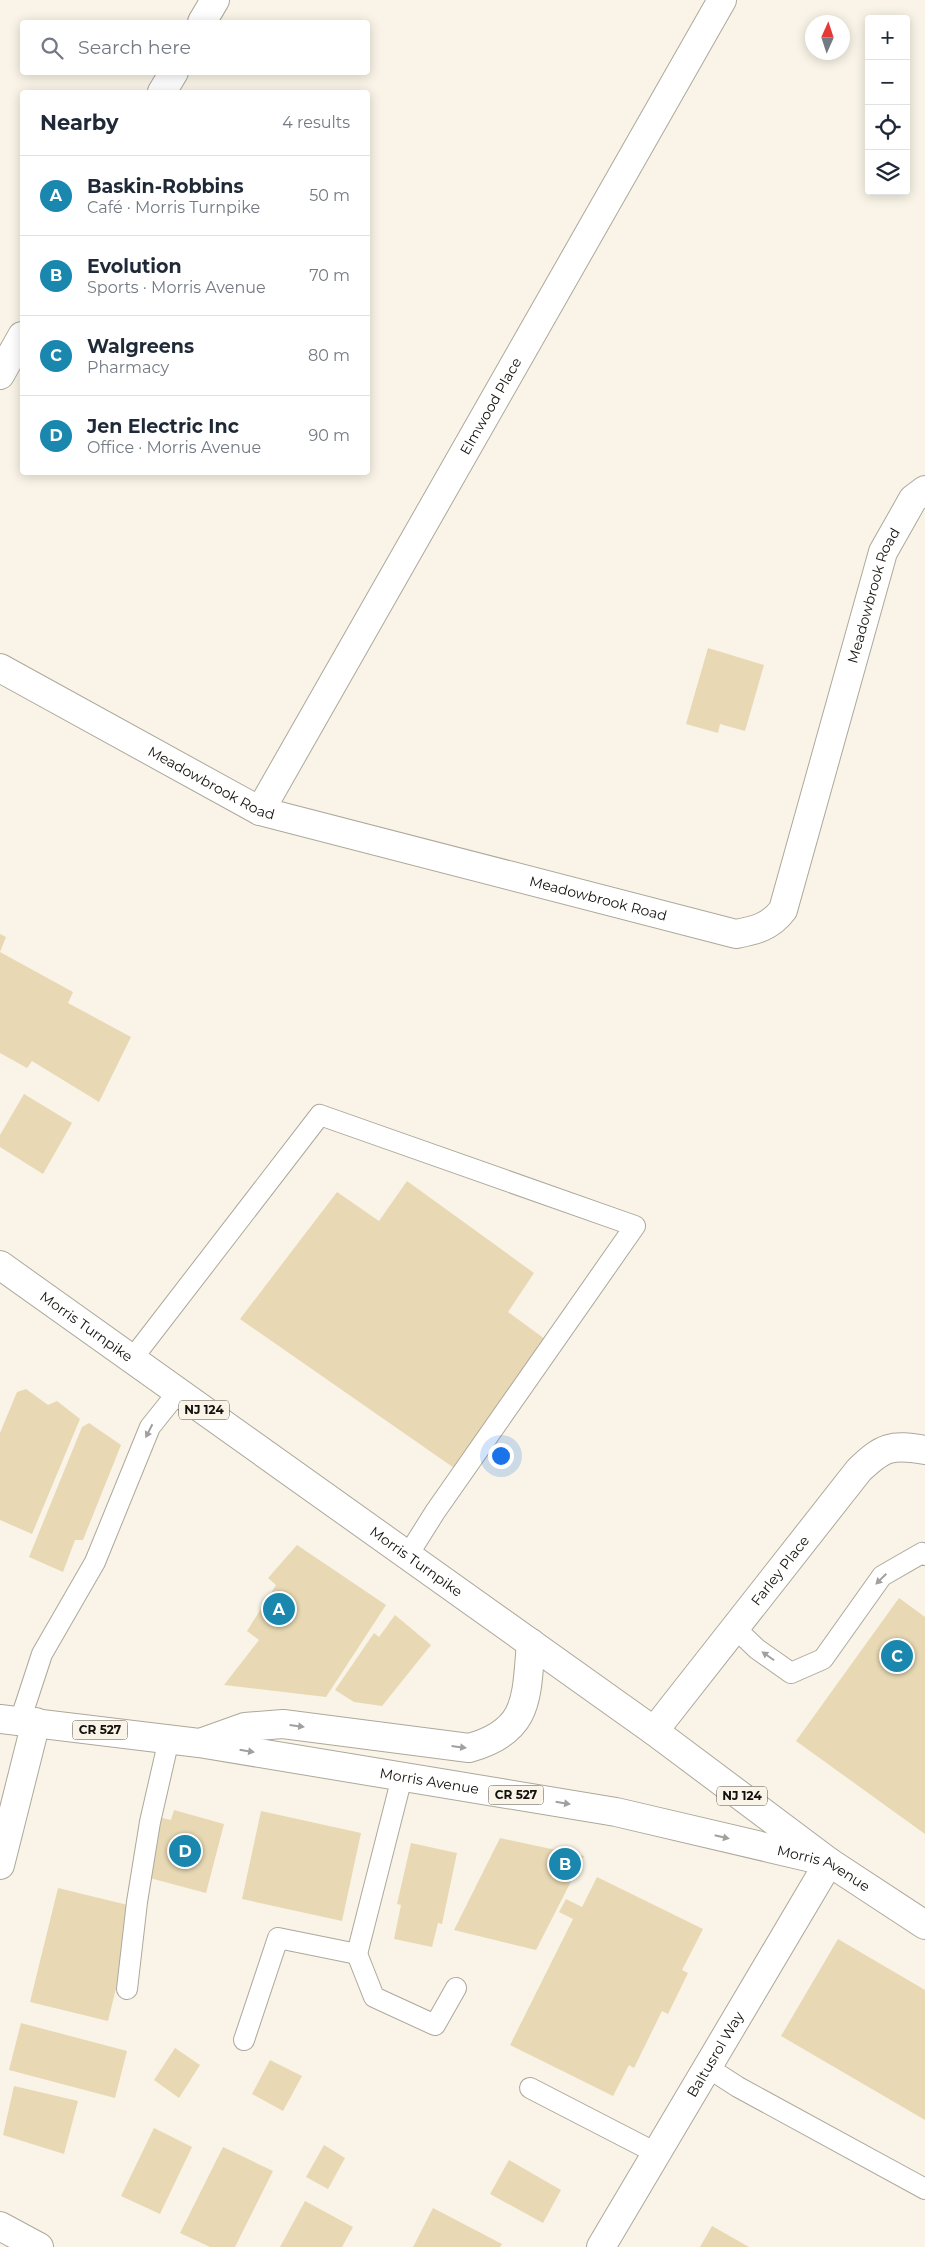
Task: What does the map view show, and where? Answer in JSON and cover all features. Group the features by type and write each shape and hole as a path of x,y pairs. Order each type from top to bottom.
{"street":[{"path":"203,20 215,0"},
{"name":"Elmwood Place","path":"260,811 722,0"},
{"path":"163,90 172,75"},
{"path":"0,375 20,340"},
{"name":"Meadowbrook Road","path":"0,668 260,811 736,934 764,928 775,921 783,910 883,552 913,499 925,490"},
{"name":"Morris Turnpike","path":"0,1265 654,1731 829,1862"},
{"name":"Farley Place","path":"654,1731 859,1470 879,1451 903,1446 925,1450"},
{"path":"199,1743 245,1727 283,1724 468,1748 489,1742 508,1731 521,1712 527,1692 531,1643"},
{"path":"0,1865 19,1720"},
{"name":"Morris Avenue","path":"19,1720 199,1743 616,1812 829,1862 925,1925"},
{"name":"Baltusrol Way","path":"601,2247 829,1862"},
{"path":"0,2226 39,2247"}],"lane":[{"path":"132,1359 320,1115 635,1226 435,1512 408,1555"},
{"path":"19,1720 42,1654 95,1562 150,1427 178,1392"},
{"path":"735,1628 757,1649 792,1673 823,1659 882,1576 923,1554"},
{"path":"127,1989 137,1902 150,1822 169,1739"},
{"path":"402,1777 357,1954 374,1997 435,2025 456,1988"},
{"path":"244,2040 278,1938 357,1954"},
{"path":"707,2068 738,2087 925,2189"},
{"path":"530,2088 656,2153"}],"building":[{"path":"708,648 764,665 745,731 720,724 718,733 686,724"},
{"path":"0,934 6,937 0,952"},
{"path":"0,952 73,992 68,1003 131,1037 99,1102 32,1061 27,1068 0,1053"},
{"path":"24,1094 72,1123 43,1174 0,1147 0,1135"},
{"path":"407,1181 534,1273 508,1312 549,1342 457,1470 240,1319 337,1192 379,1221"},
{"path":"26,1389 48,1405 57,1401 80,1419 32,1534 0,1520 0,1433 17,1392"},
{"path":"89,1423 121,1445 83,1540 75,1540 63,1572 29,1557 82,1427"},
{"path":"297,1545 386,1605 326,1697 224,1685 259,1640 247,1631 276,1585 268,1578"},
{"path":"899,1598 925,1617 925,1834 796,1741"},
{"path":"395,1615 431,1645 382,1706 354,1702 335,1690 374,1633 379,1637"},
{"path":"174,1810 224,1824 206,1893 146,1877 162,1818 171,1820"},
{"path":"261,1811 361,1833 342,1921 242,1899"},
{"path":"500,1838 584,1856 536,1950 454,1930"},
{"path":"411,1843 457,1853 442,1924 438,1923 432,1947 394,1939 401,1905 397,1904"},
{"path":"597,1877 703,1929 682,1970 688,1973 668,2014 662,2011 634,2068 629,2065 613,2096 510,2045 573,1919 559,1912 566,1899 582,1907"},
{"path":"58,1888 136,1907 108,2021 30,2002"},
{"path":"838,1939 925,1990 925,2120 781,2036"},
{"path":"21,2023 127,2051 115,2098 9,2070"},
{"path":"175,2048 200,2065 179,2098 154,2080"},
{"path":"270,2060 302,2076 283,2111 252,2094"},
{"path":"14,2086 78,2101 64,2154 3,2135"},
{"path":"154,2128 192,2147 160,2214 121,2196"},
{"path":"324,2145 345,2158 328,2189 306,2177"},
{"path":"223,2147 273,2171 235,2247 210,2247 180,2233"},
{"path":"509,2160 561,2190 543,2223 490,2194"},
{"path":"305,2201 353,2227 342,2247 280,2247"},
{"path":"433,2208 502,2244 500,2247 413,2247"},
{"path":"712,2226 749,2247 700,2247"}],"place":[{"name":"Baskin-Robbins","path":"279,1609"},
{"name":"Walgreens","path":"897,1656"},
{"name":"Jen Electric Inc","path":"185,1851"},
{"name":"Evolution","path":"565,1864"}]}
